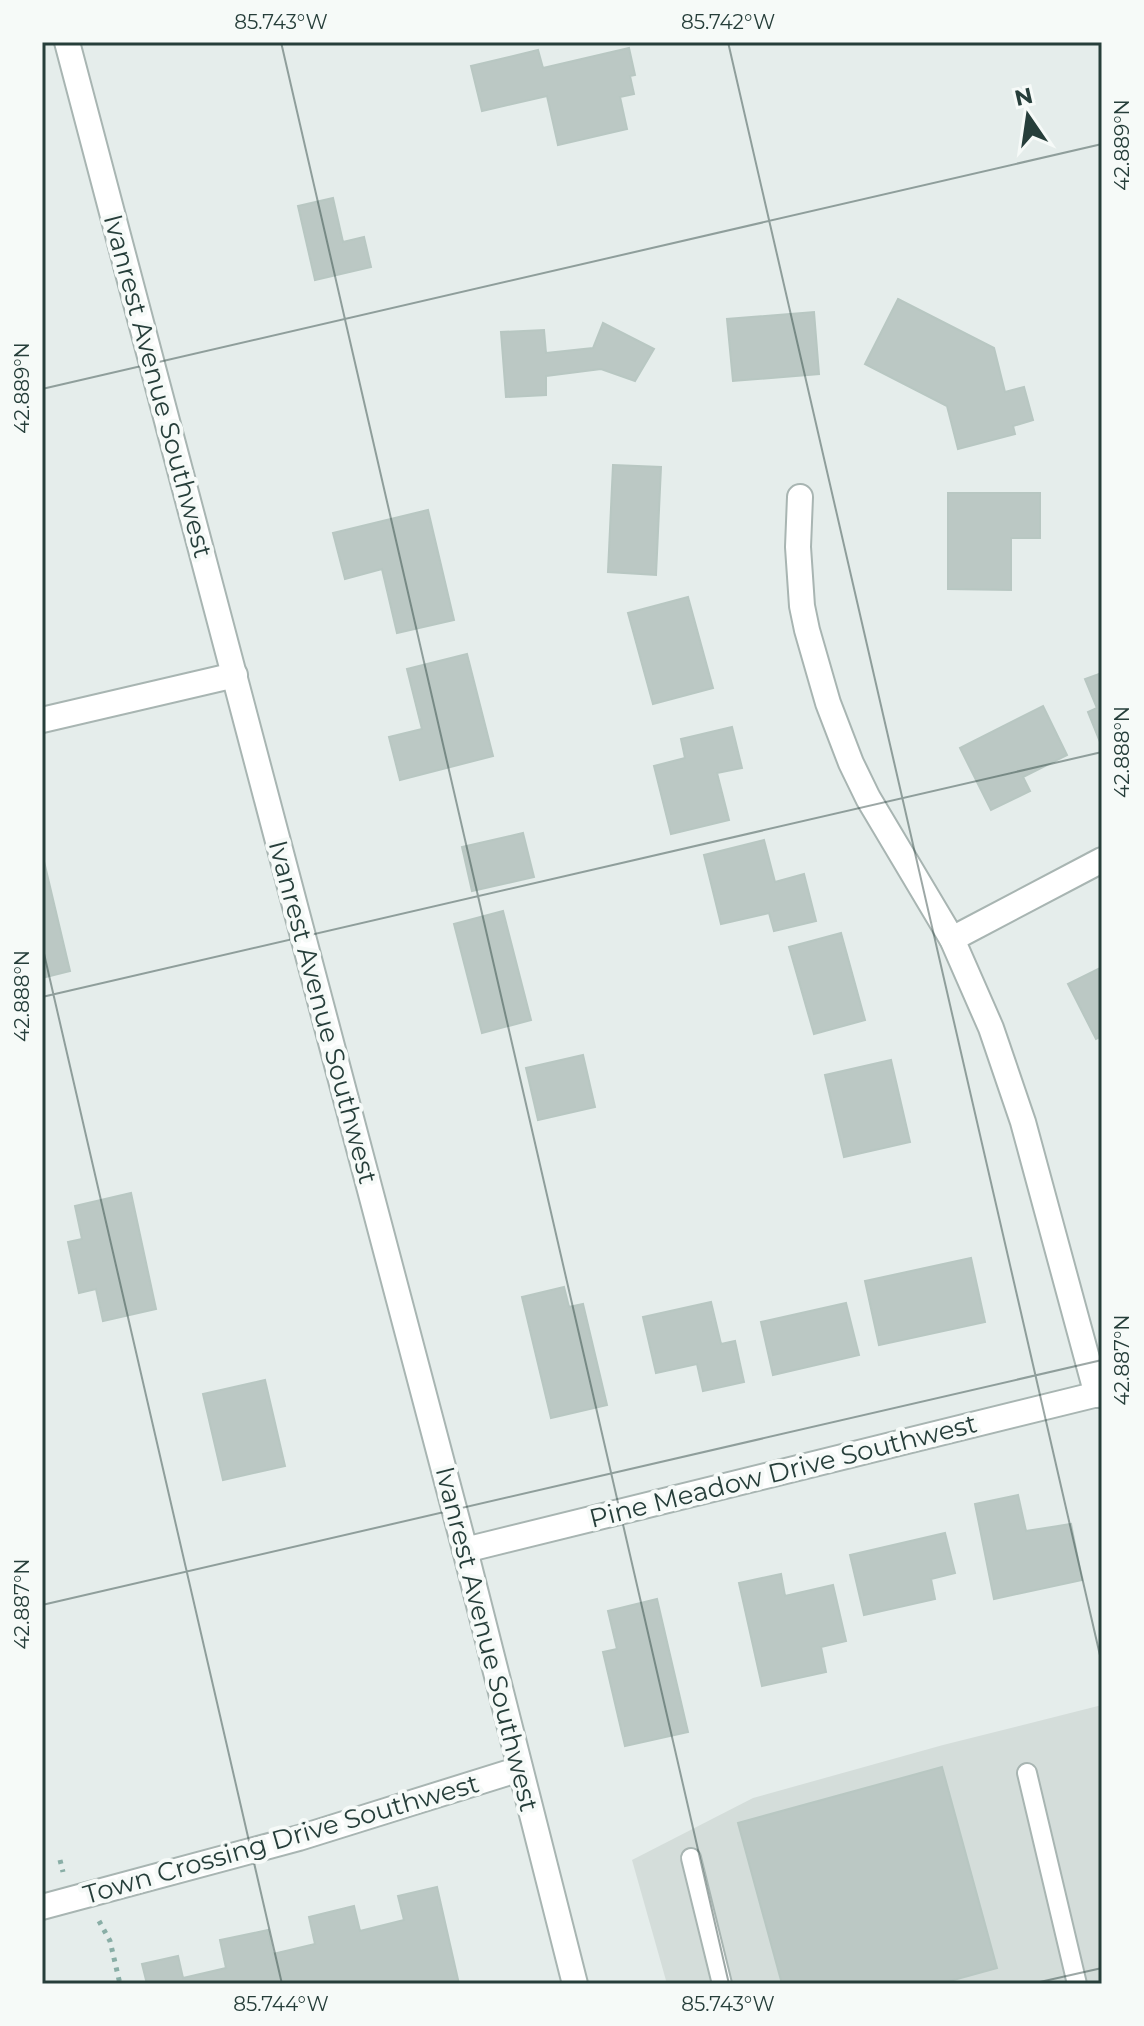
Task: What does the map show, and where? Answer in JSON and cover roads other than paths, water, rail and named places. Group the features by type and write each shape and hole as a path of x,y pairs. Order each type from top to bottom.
{"street":[{"name":"Ivanrest Avenue Southwest","path":"67,42 465,1550 575,1984"},
{"path":"800,497 798,547 802,606 828,703 868,798 952,939 991,1028 1023,1122 1099,1394"},
{"path":"42,720 235,675"},
{"path":"952,939 1102,860"},
{"name":"Pine Meadow Drive Southwest","path":"465,1550 1099,1394"},
{"name":"Town Crossing Drive Southwest","path":"42,1907 299,1838 520,1769"}],"lane":[{"path":"1027,1773 1077,1984"},
{"path":"691,1858 722,1984"}]}
